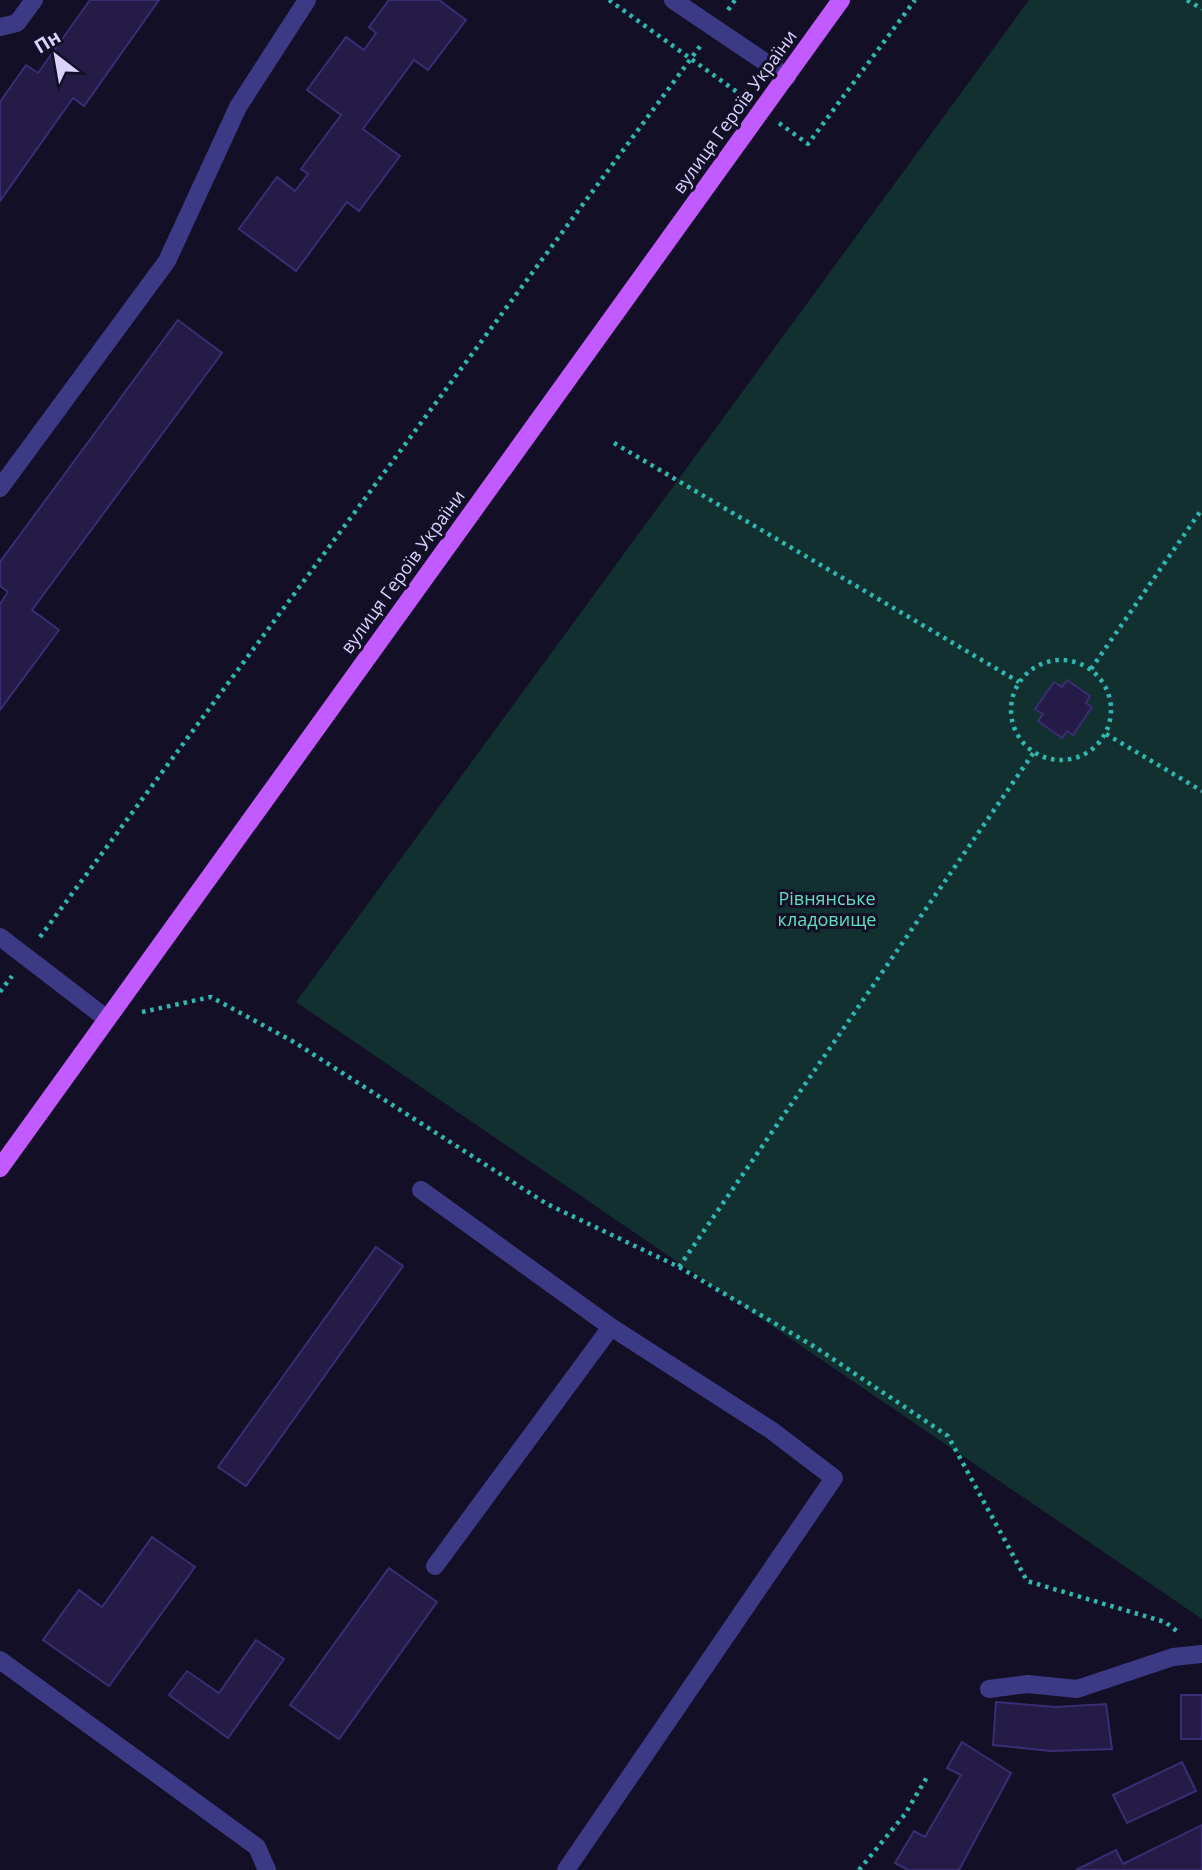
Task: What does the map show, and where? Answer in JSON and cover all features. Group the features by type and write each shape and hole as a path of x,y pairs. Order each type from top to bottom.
{"main road":[{"name":"вулиця Героїв України","path":"0,1168 841,0"}],"street":[{"path":"0,27 17,23 34,0"},
{"path":"0,488 167,261 238,107 307,0"},
{"path":"681,2 714,28 787,76"},
{"path":"0,937 107,1019"},
{"path":"421,1190 611,1327 771,1430 834,1478 566,1870"},
{"path":"435,1566 611,1327"},
{"path":"989,1689 1028,1684 1077,1689 1173,1657 1202,1654"},
{"path":"0,1660 257,1847 267,1870"}],"path":[{"path":"609,0 691,58"},
{"path":"808,144 915,0"},
{"path":"1187,0 1202,9"},
{"path":"0,992 714,28"},
{"path":"614,443 1019,682"},
{"path":"1091,669 1202,509"},
{"path":"1053,660 1073,661 1091,669 1105,684 1111,704 1110,724 1106,734 1099,743 1080,757 1056,760 1034,752 1020,738 1012,720 1012,701 1019,682 1034,668 1053,660"},
{"path":"1106,734 1202,791"},
{"path":"678,1267 1034,752"},
{"path":"107,1019 211,998 294,1042 547,1204 678,1267 815,1347 948,1436 1027,1581 1165,1622 1183,1635"},
{"path":"859,1870 905,1814 927,1777"}],"green space":[{"name":"Рівнянське кладовище","path":"1029,0 1202,0 1202,1619 296,1002"}],"building":[{"path":"90,0 159,0 84,106 73,98 0,201 0,102 26,65 38,73"},
{"path":"389,0 439,0 466,20 428,70 414,60 363,129 400,156 359,211 347,202 296,271 239,229 277,177 295,191 308,174 301,169 341,115 307,90 346,37 364,50 376,33 369,27"},
{"path":"178,320 222,353 32,610 59,630 0,710 0,604 8,592 0,586 0,562"},
{"path":"1067,680 1090,696 1086,703 1092,707 1073,735 1067,731 1062,738 1038,721 1043,714 1035,709 1054,682 1062,687"},
{"path":"376,1247 403,1266 246,1486 218,1467"},
{"path":"152,1537 195,1567 109,1686 43,1640 79,1590 102,1607"},
{"path":"389,1568 437,1602 339,1739 290,1705"},
{"path":"256,1640 284,1659 228,1738 169,1695 187,1671 219,1693"},
{"path":"1181,1695 1202,1695 1202,1739 1181,1739"},
{"path":"996,1702 1056,1707 1106,1704 1112,1749 1051,1751 993,1745"},
{"path":"962,1742 1011,1773 959,1870 908,1870 895,1863 914,1831 925,1837 961,1775 947,1768"},
{"path":"1182,1762 1196,1791 1127,1823 1113,1795"},
{"path":"1202,1825 1202,1870 1076,1870 1116,1850 1123,1864"}]}
